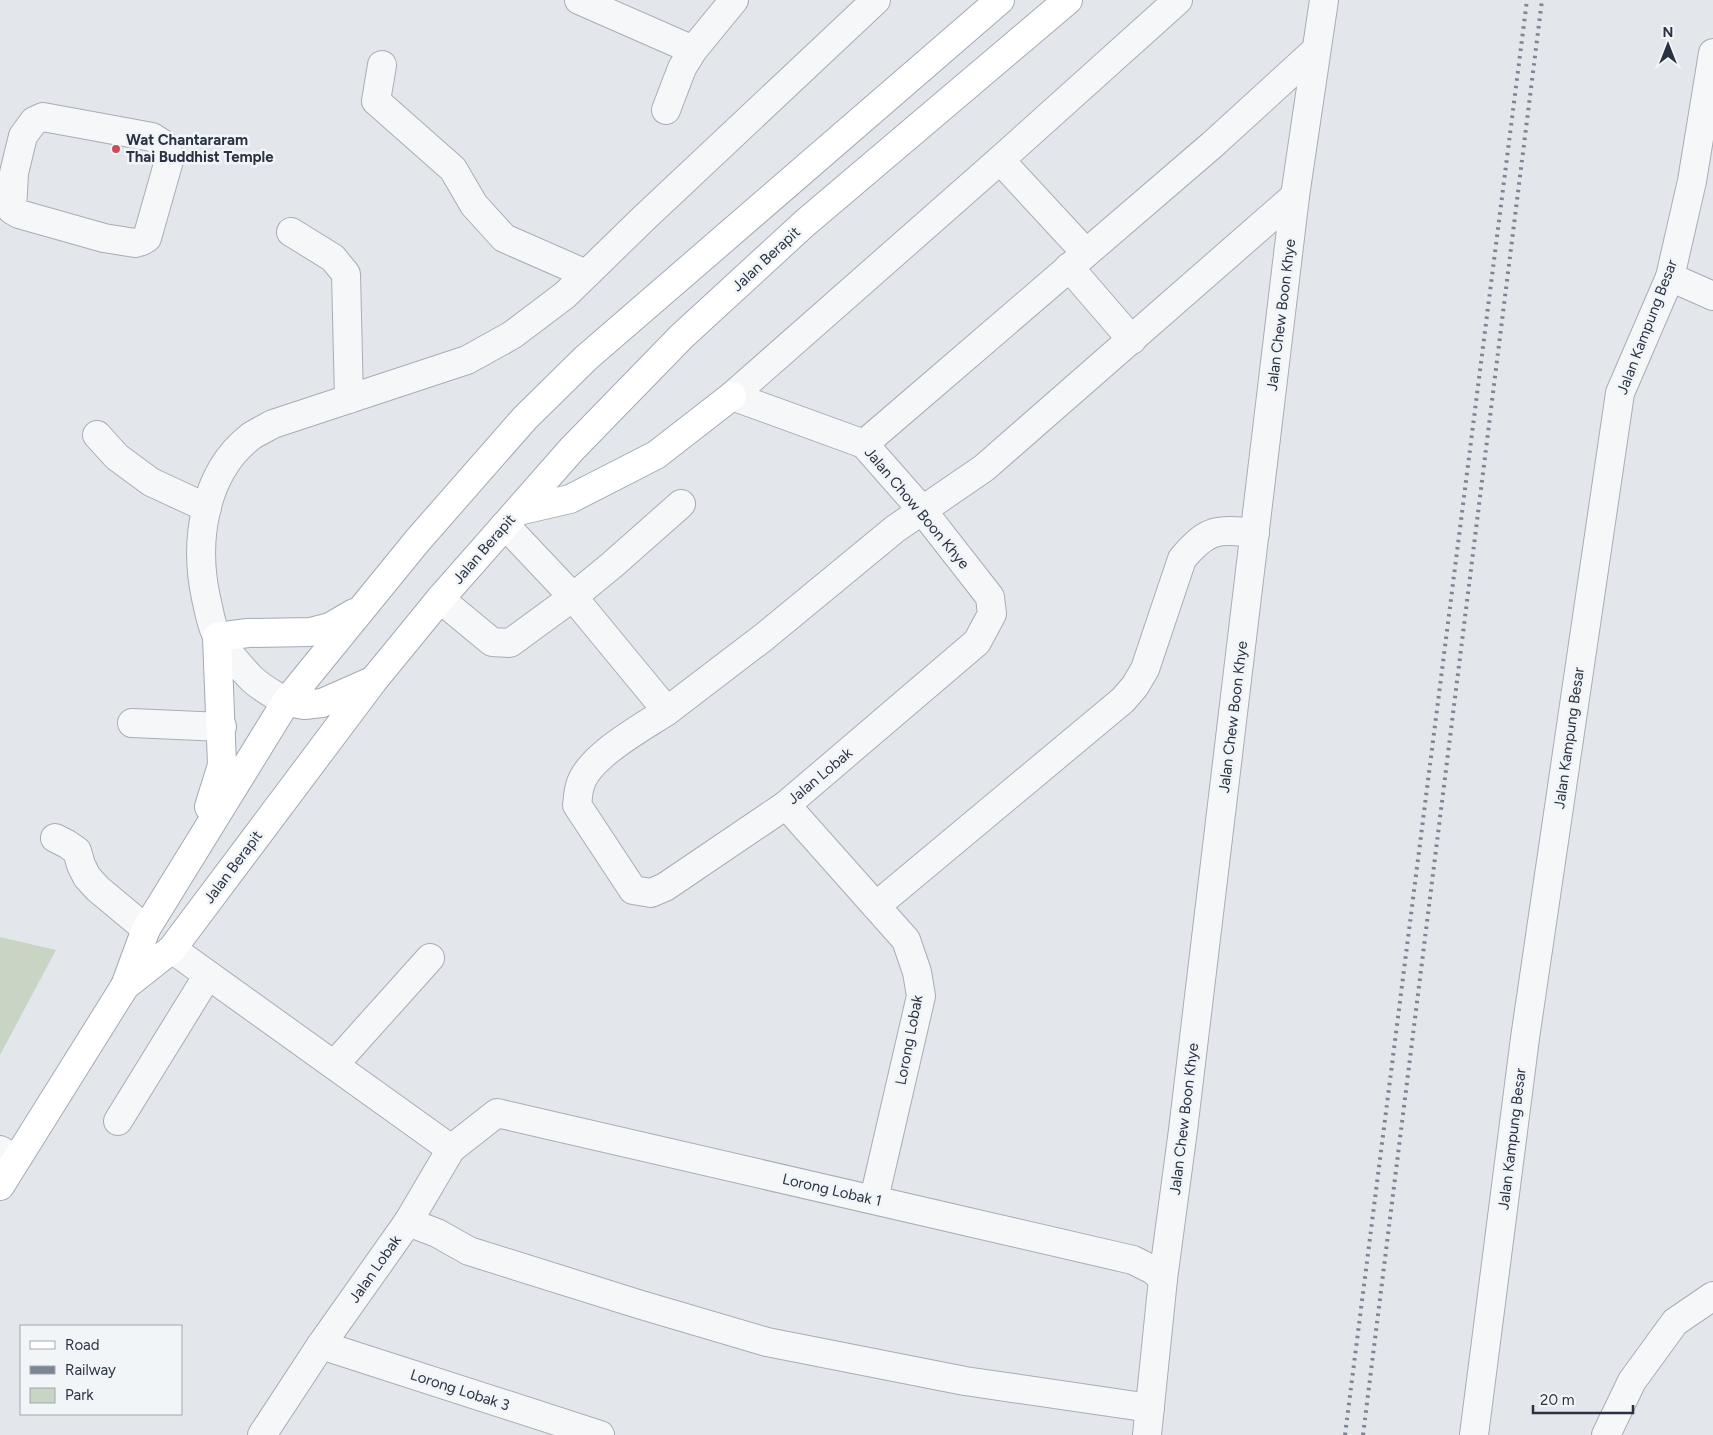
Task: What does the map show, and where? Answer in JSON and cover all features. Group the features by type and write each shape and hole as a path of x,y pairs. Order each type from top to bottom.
{"main road":[{"path":"125,986 146,929 286,702 418,540 525,418 586,358 1000,0"},
{"name":"Jalan Berapit","path":"0,1186 8,1154 125,986 172,949 373,681 440,599 572,449 682,336 805,224 1068,0"},
{"path":"512,518 570,499 656,455 732,396"},
{"path":"197,845 222,766 222,727 217,637 248,633 310,632 330,627 361,610"},
{"path":"286,702 304,705 322,703 373,681"}],"street":[{"path":"579,0 693,50"},
{"path":"666,110 682,68 693,50 734,0"},
{"path":"286,702 253,680 217,637 205,593 201,560 207,508 217,479 232,455 250,437 273,424 467,360 512,335 565,295 876,0"},
{"path":"732,396 1178,0"},
{"name":"Jalan Chew Boon Khye","path":"1148,1435 1163,1279 1183,1130 1295,196 1324,0"},
{"path":"864,444 1212,146 1316,50"},
{"name":"Jalan Kampung Besar","path":"1474,1435 1525,1038 1620,393 1670,277 1692,181 1713,53"},
{"path":"382,65 376,101 453,169 474,205 504,238 586,274"},
{"path":"43,117 152,137 163,144 170,156 150,232 147,238 142,241 135,243 104,238 19,214 4,214 23,136 34,121 43,117"},
{"path":"1000,160 1077,260 1132,340"},
{"path":"512,518 573,597 667,711 764,637 856,560 922,510 984,468 1295,196"},
{"path":"292,232 333,258 346,274 349,399"},
{"path":"1670,277 1713,296"},
{"name":"Jalan Chow Boon Khye","path":"732,396 864,444 922,510 990,597 992,614 977,642"},
{"path":"97,435 117,457 151,482 207,508"},
{"path":"440,599 492,642 510,643 573,597 681,504"},
{"path":"876,906 1027,781 1129,693 1145,669 1182,559 1192,548 1207,535 1224,530 1255,533"},
{"name":"Jalan Lobak","path":"667,711 614,745 592,766 580,784 577,805 633,890 651,893 664,887 786,805 977,642"},
{"path":"132,723 222,727"},
{"name":"Lorong Lobak","path":"786,805 906,940 917,972 921,996 874,1199"},
{"path":"55,838 77,851 84,871 98,889 146,929"},
{"path":"172,949 451,1149"},
{"path":"334,1065 430,958"},
{"path":"118,1121 208,975"},
{"name":"Jalan Lobak","path":"262,1435 321,1345 408,1222 451,1149 497,1113"},
{"name":"Lorong Lobak 1","path":"497,1113 1133,1260 1153,1270 1163,1279"},
{"path":"408,1222 437,1233 469,1251 766,1342 965,1380 1150,1408"},
{"path":"1606,1435 1632,1380 1675,1322 1713,1296"},
{"name":"Lorong Lobak 3","path":"321,1345 600,1435"}],"green space":[{"path":"0,937 56,950 0,1055"}],"railway":[{"path":"1345,1435 1527,0"},
{"path":"1363,1435 1542,0"}],"place":[{"name":"Wat Chantararam Thai Buddhist Temple","path":"116,149"}]}
